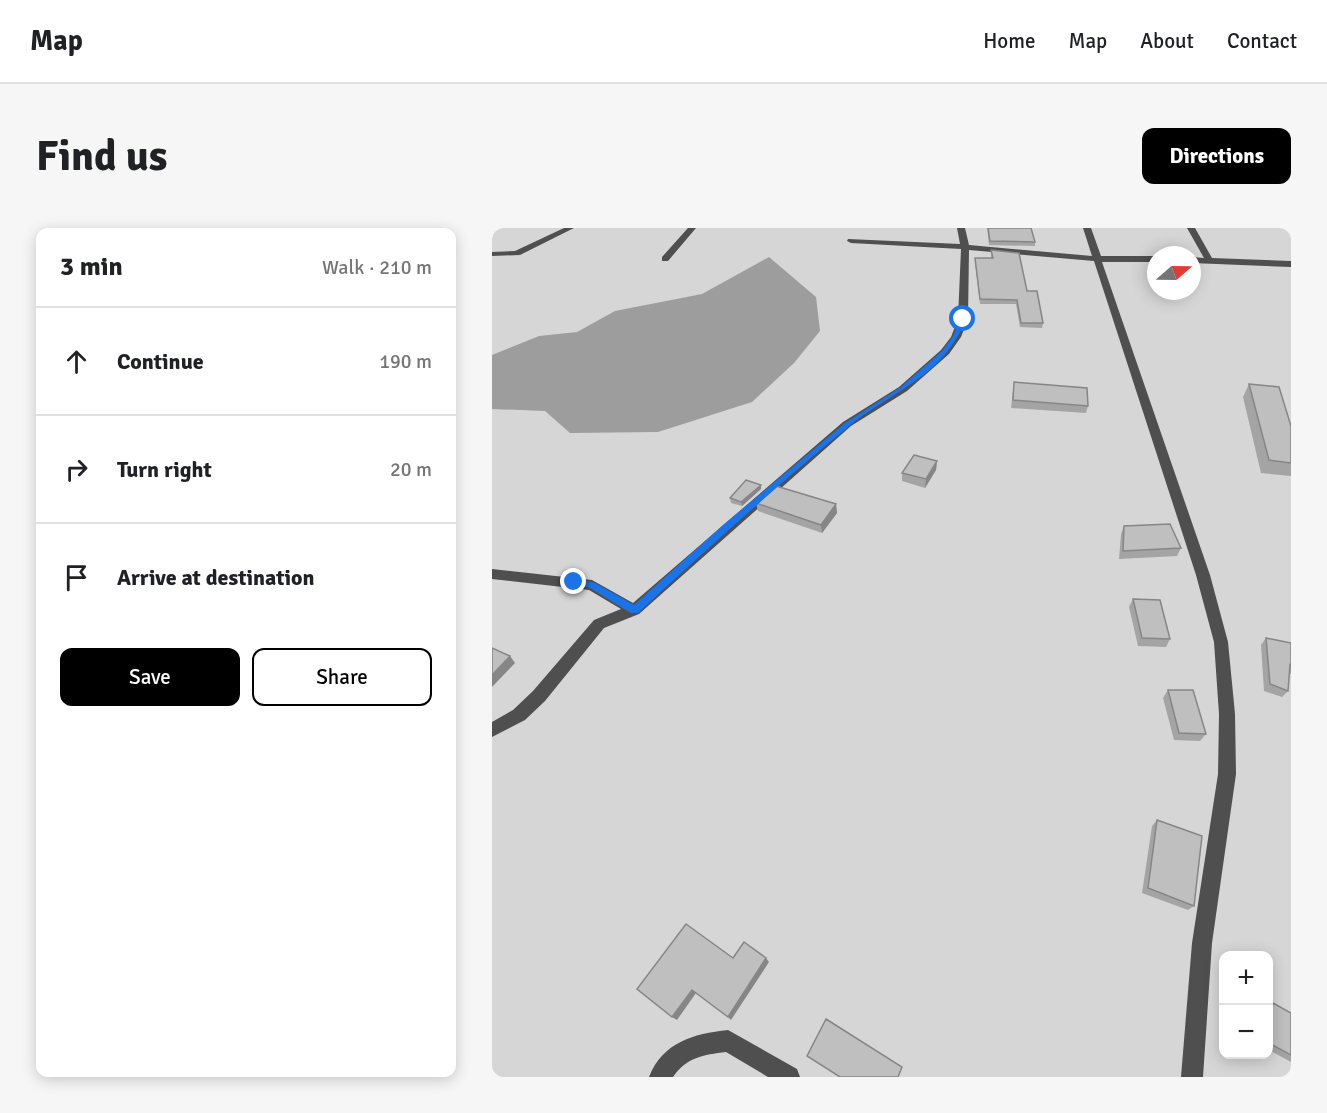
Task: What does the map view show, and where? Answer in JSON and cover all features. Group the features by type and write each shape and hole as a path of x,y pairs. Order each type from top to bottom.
{"street":[{"path":"492,254 517,253 570,228"},
{"path":"665,259 692,228"},
{"path":"492,730 519,715 539,696 599,624 634,610 847,424 903,388 945,352 956,337 963,319 965,247 961,228"},
{"path":"1087,228 1200,563 1221,642 1227,714 1227,774 1202,943 1192,1077"},
{"path":"1191,228 1209,260"},
{"path":"851,241 965,247 1099,259 1147,259"},
{"path":"1201,260 1291,264"},
{"path":"492,574 592,585 634,610"},
{"path":"660,1077 666,1066 685,1048 728,1041 789,1077"}],"shaded area":[{"path":"492,228 1291,228 1291,1077 492,1077"},
{"path":"769,257 816,297 820,331 794,363 752,402 658,432 570,433 545,411 492,409 492,355 539,336 577,332 615,311 702,294"}],"building":[{"path":"988,228 1031,228 1035,242 990,241"},
{"path":"991,250 1019,253 1027,291 1037,291 1043,323 1021,323 1017,300 980,299 975,258 993,258"},
{"path":"1014,382 1087,388 1088,406 1013,400"},
{"path":"1249,384 1279,387 1291,426 1291,463 1269,460"},
{"path":"914,455 937,461 926,479 902,473"},
{"path":"746,480 761,485 741,502 730,498"},
{"path":"776,486 836,504 821,525 756,503"},
{"path":"1170,524 1181,548 1123,551 1124,526"},
{"path":"1133,599 1160,600 1170,639 1142,638"},
{"path":"1266,638 1291,643 1288,691 1270,684"},
{"path":"492,648 510,656 492,675"},
{"path":"1168,690 1193,690 1206,734 1179,733"},
{"path":"1157,820 1202,836 1194,906 1148,888"},
{"path":"686,924 733,958 744,942 766,958 728,1017 692,990 672,1017 637,989"},
{"path":"1273,1003 1291,1013 1291,1055 1273,1045"},
{"path":"826,1019 902,1067 898,1077 840,1077 807,1056"}],"route":[{"path":"574,582 592,585 634,610 847,424 903,388 945,352 956,337 963,319"}]}
